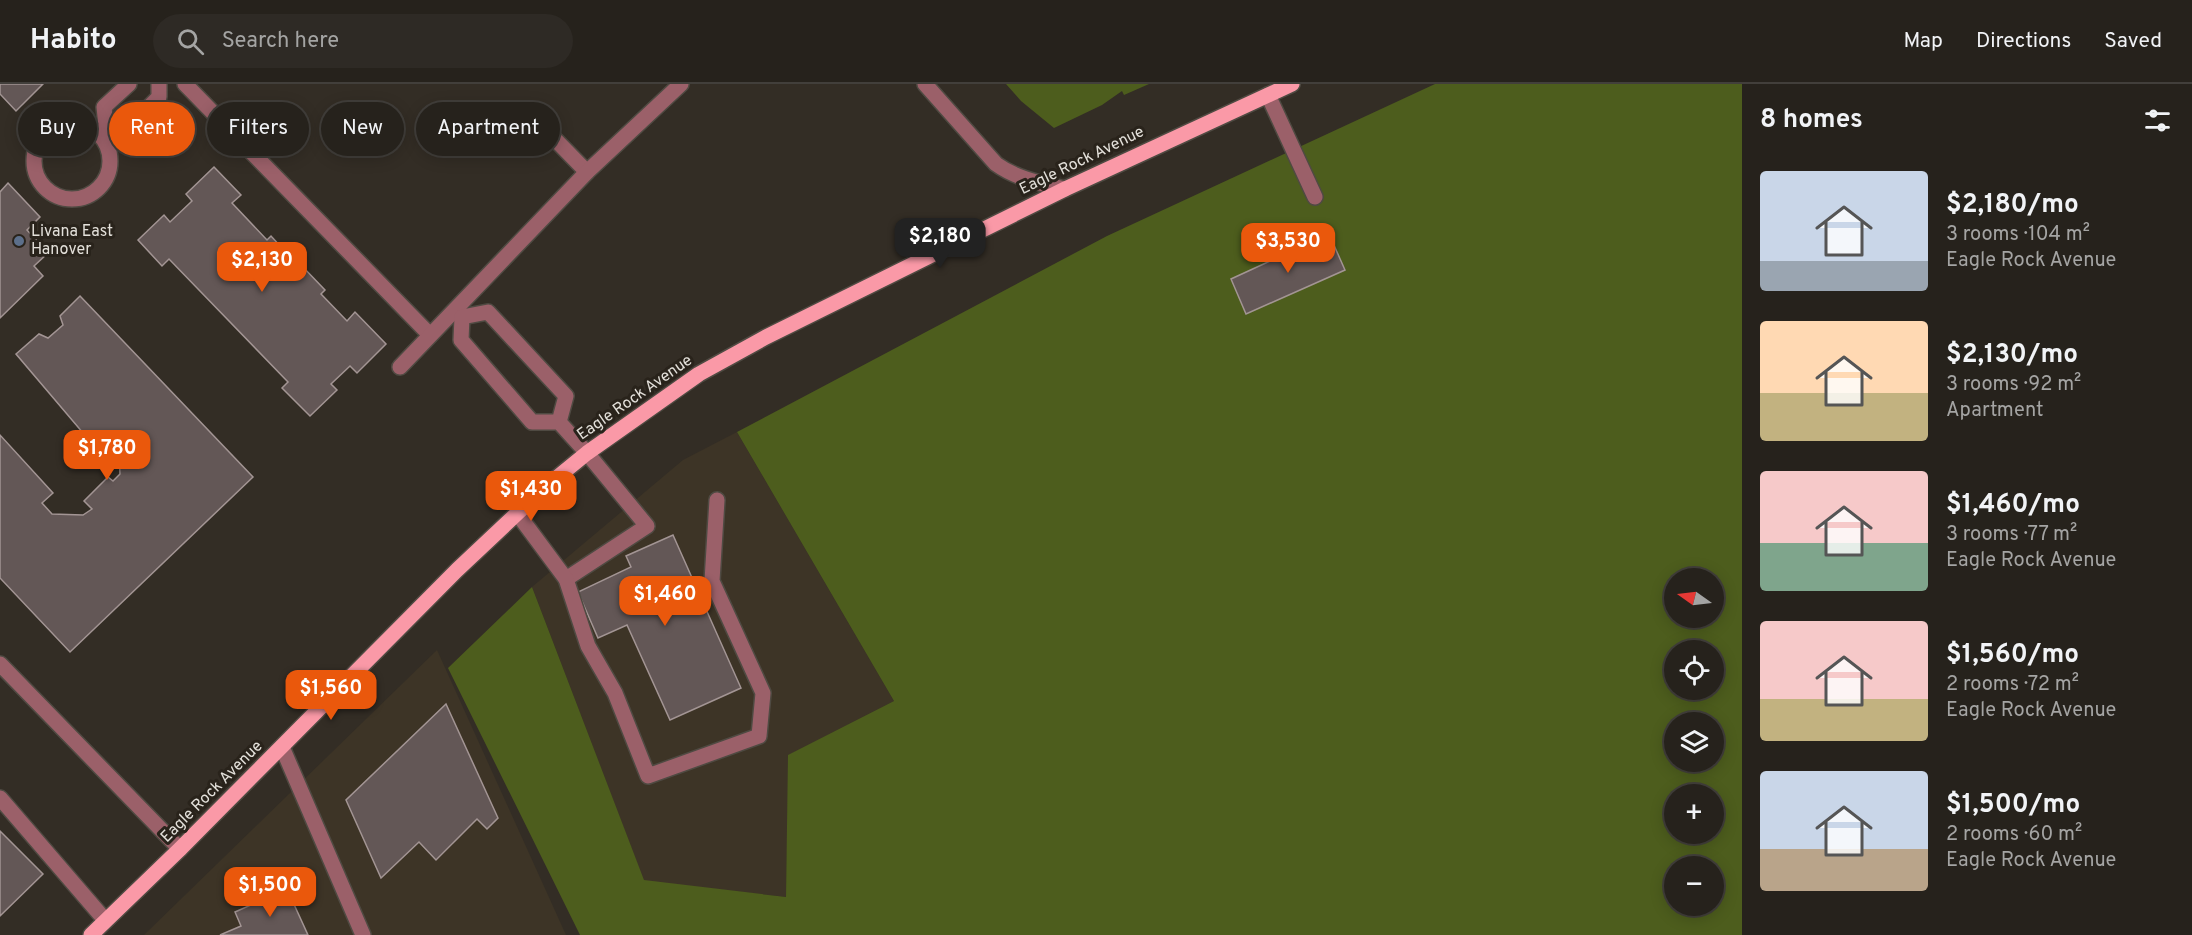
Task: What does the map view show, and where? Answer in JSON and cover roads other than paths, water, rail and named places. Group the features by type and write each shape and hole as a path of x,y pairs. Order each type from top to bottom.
{"main road":[{"name":"Eagle Rock Avenue","path":"92,935 457,570 543,489 587,453 699,374 766,337 1065,189 1292,84"}],"lane":[{"path":"129,84 104,107 102,130 110,157 109,170 104,181 91,193 74,199 50,192 41,183 34,158 37,146 45,135 55,127 67,123 102,130 127,129 159,97 159,84"},
{"path":"185,84 430,335"},
{"path":"400,367 430,335 459,313 587,172 681,84"},
{"path":"925,84 996,164 1008,173 1027,181 1065,189"},
{"path":"1268,95 1316,197"},
{"path":"560,145 587,172"},
{"path":"459,313 488,312 566,396 559,423"},
{"path":"459,313 461,340 532,422 559,423 587,453 647,526 566,579"},
{"path":"517,513 566,579 588,646 615,693 648,776 759,736 762,693 712,581 717,500"},
{"path":"0,664 180,849"},
{"path":"282,747 363,935"},
{"path":"0,798 105,920"}],"place":[{"name":"Livana East Hanover","path":"19,241"}]}
